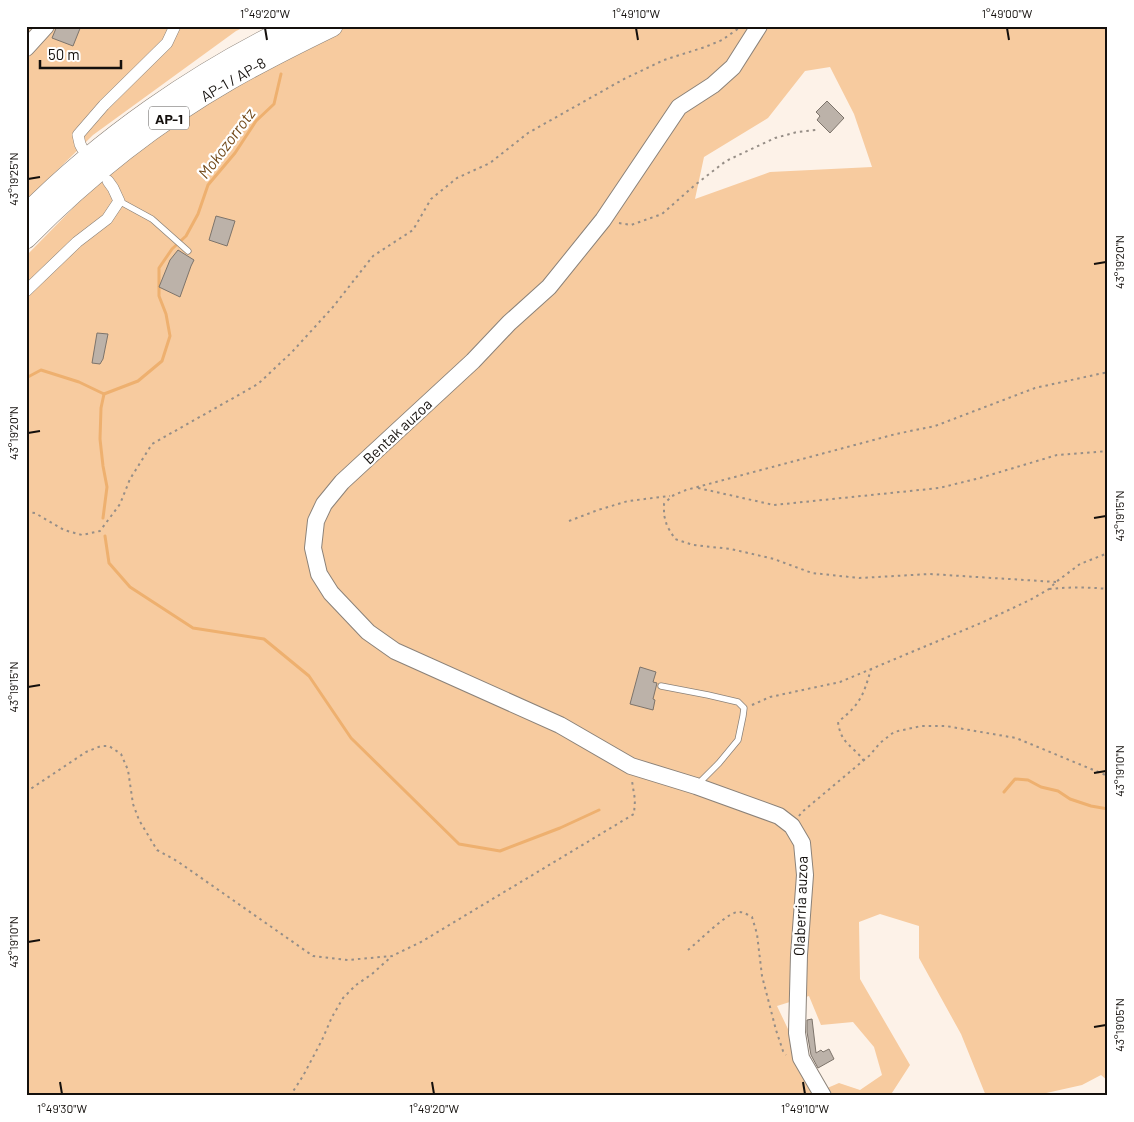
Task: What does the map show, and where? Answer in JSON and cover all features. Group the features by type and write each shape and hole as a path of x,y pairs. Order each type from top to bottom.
{"highway":[{"name":"AP-1 / AP-8","path":"26,215 90,157 186,86 294,26"},
{"name":"AP-1 / AP-8","path":"26,238 78,189 163,122 228,80 332,26"}],"street":[{"path":"27,46 46,26"},
{"path":"82,148 78,136 104,105 167,43 175,26"},
{"name":"Bentak auzoa","path":"631,766 560,725 404,655 368,632 331,594 319,574 313,548 316,521 324,504 342,482 473,361 549,287 603,220 680,107 713,85 733,67 759,26"},
{"path":"26,291 77,242 107,218 119,201 108,181"},
{"path":"631,766 696,786 779,816 792,826"},
{"name":"Olaberria auzoa","path":"792,826 802,843 805,875 799,955 797,1033 801,1058 823,1096"}],"lane":[{"path":"119,201 152,219 188,251"},
{"path":"661,686 738,702 744,708 738,740 720,762 696,786"}],"path":[{"path":"26,512 35,513 64,530 82,535 100,531 120,504 130,479 152,444 258,384 292,352 332,307 373,256 413,230 431,199 457,178 490,163 528,133 624,79 664,60 722,40 742,26"},
{"path":"603,220 630,225 662,214 726,161 775,138 797,132 816,130"},
{"path":"1056,582 930,574 859,578 812,573 774,559 731,549 693,545 675,539 664,516 664,504 676,493 810,456 935,426 1035,388 1108,372"},
{"path":"697,488 774,505 939,488 1057,455 1108,451"},
{"path":"570,521 628,501 672,496"},
{"path":"744,708 770,697 840,682 981,623 1049,589 1080,564 1108,554"},
{"path":"1049,589 1088,587 1108,590"},
{"path":"864,761 843,740 838,722 856,706 864,693 871,668"},
{"path":"792,826 802,812 870,756 880,743 894,732 921,726 946,726 1016,738 1108,776"},
{"path":"26,792 86,752 101,746 109,746 121,754 128,770 133,804 139,820 157,850 177,861 314,956 348,960 392,956"},
{"path":"290,1096 303,1076 343,998 356,985 392,956 421,942 634,814 635,800 631,766"},
{"path":"688,950 722,920 734,913 743,912 752,917 757,934 762,976 776,1030 788,1058"}],"shaded area":[{"path":"26,26 247,26 236,31 93,135 26,201"},
{"path":"346,26 1108,26 1108,1081 1101,1075 1082,1085 1033,1096 986,1096 961,1034 919,958 919,926 880,914 859,922 860,979 910,1065 890,1096 26,1096 26,256 74,207 140,145 232,83","holes":["830,67 854,114 872,167 770,172 695,199 704,157 768,118 805,71","809,996 821,1025 853,1022 874,1047 882,1075 860,1090 839,1083 818,1092 777,1006"]}],"building":[{"path":"57,26 81,26 73,46 52,38"},
{"path":"827,101 844,118 830,133 817,120 820,116 816,112"},
{"path":"216,216 235,221 227,246 209,240"},
{"path":"178,250 194,260 180,297 159,287 170,260"},
{"path":"97,333 108,334 103,359 100,364 92,363"},
{"path":"640,667 656,672 653,682 657,683 653,699 655,700 653,710 630,704"},
{"path":"812,1019 816,1053 829,1049 834,1059 818,1068 811,1055 807,1032 807,1020"}],"waterway":[{"name":"Mokozorrotz","path":"26,378 41,370 79,382 104,394 138,381 162,361 170,336 166,314 159,296 159,268 172,249 186,236 198,214 208,185 235,153 256,121 274,104 281,74"},
{"path":"103,518 107,487 100,439 101,408 104,394"},
{"path":"105,536 109,563 130,587 193,628 264,639 309,676 351,738 459,844 500,851 560,828 599,810"},
{"path":"1004,792 1015,779 1028,780 1041,787 1058,791 1070,799 1108,809"}]}
